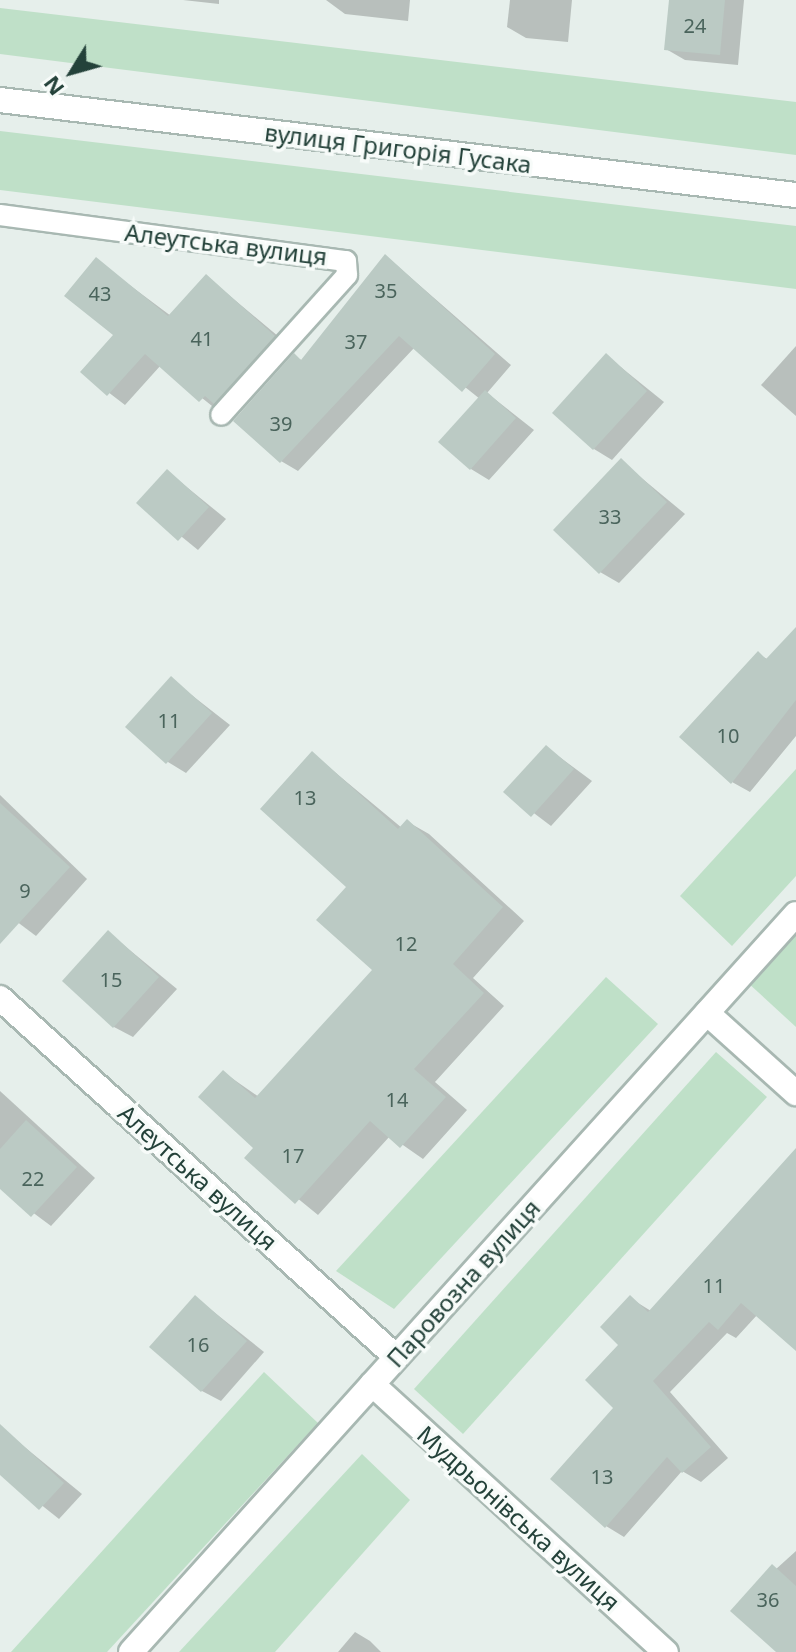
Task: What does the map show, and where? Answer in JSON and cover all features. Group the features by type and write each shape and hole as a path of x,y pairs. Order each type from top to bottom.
{"street":[{"name":"вулиця Григорія Гусака","path":"0,100 796,195"},
{"name":"Паровозна вулиця","path":"131,1652 796,914"},
{"name":"Алеутська вулиця","path":"0,998 396,1357"},
{"path":"707,1013 796,1093"},
{"name":"Мудрьонівська вулиця","path":"372,1384 666,1652"}],"lane":[{"name":"Алеутська вулиця","path":"0,215 346,261 347,275 221,415"}],"green space":[{"path":"0,8 796,102 796,155 0,54"},
{"path":"0,131 796,226 796,289 0,190"},
{"path":"796,769 796,876 732,946 680,896"},
{"path":"796,929 796,1027 747,982"},
{"path":"606,977 658,1024 394,1309 336,1271"},
{"path":"716,1052 767,1097 463,1434 414,1389"},
{"path":"264,1372 318,1423 107,1652 11,1652"},
{"path":"362,1454 410,1500 275,1652 179,1652"}],"building":[{"path":"669,0 725,0 720,55 664,50"},
{"path":"385,254 495,354 462,392 399,336 280,463 233,421 294,353 301,360"},
{"path":"96,257 168,316 206,274 275,336 214,404 205,396 199,402 145,354 107,396 80,372 113,335 64,296"},
{"path":"606,353 647,391 593,450 552,413"},
{"path":"485,390 516,418 470,470 438,442"},
{"path":"621,458 667,502 599,574 553,530"},
{"path":"167,469 209,507 178,541 136,503"},
{"path":"796,627 796,700 731,784 679,737 758,651 766,659"},
{"path":"171,676 212,713 166,764 125,727"},
{"path":"546,745 574,769 531,817 503,792"},
{"path":"312,751 398,829 407,819 503,907 453,964 484,993 414,1069 446,1097 400,1148 370,1121 295,1204 244,1158 253,1148 198,1097 223,1070 255,1098 372,970 316,920 346,887 260,809"},
{"path":"0,803 70,867 0,944"},
{"path":"108,930 159,977 113,1028 62,981"},
{"path":"26,1120 77,1167 31,1217 0,1189 0,1149"},
{"path":"796,1148 796,1351 741,1303 718,1330 709,1322 653,1381 711,1447 682,1473 667,1457 605,1528 550,1479 613,1408 585,1380 618,1345 600,1327 630,1295 648,1312"},
{"path":"195,1295 247,1341 201,1392 149,1347"},
{"path":"0,1424 64,1483 39,1510 0,1475"},
{"path":"772,1564 796,1586 796,1652 776,1652 730,1611"}]}
